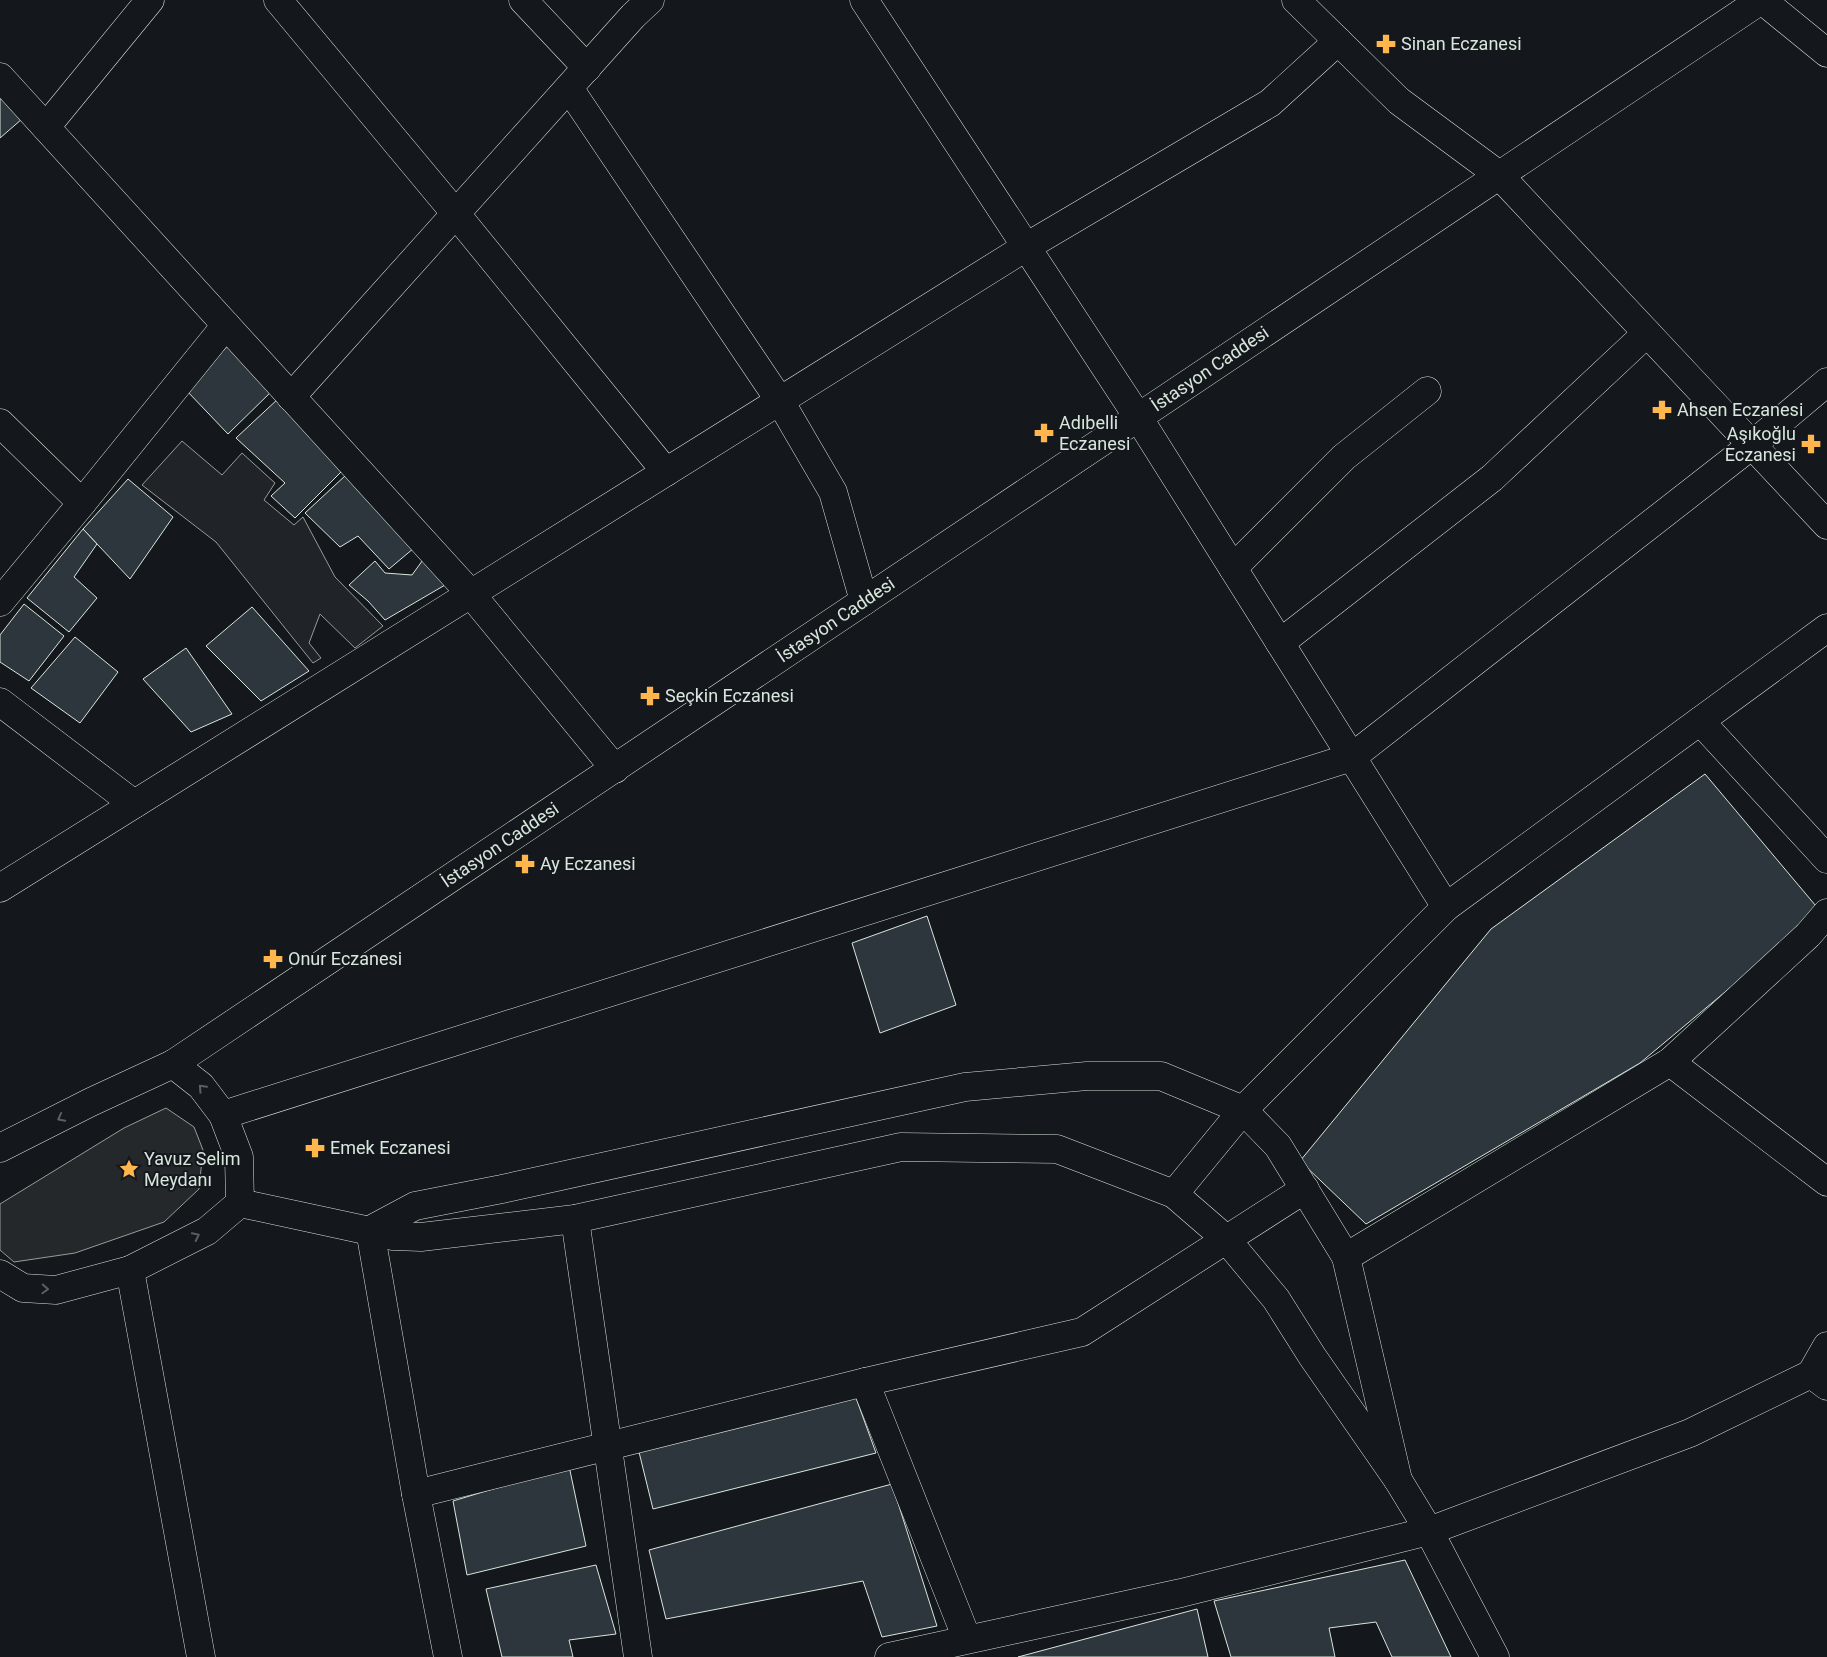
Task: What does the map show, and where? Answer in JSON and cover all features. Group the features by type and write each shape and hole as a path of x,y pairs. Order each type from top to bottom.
{"street":[{"path":"46,127 150,0"},
{"path":"278,0 456,214 666,472"},
{"path":"523,0 587,68"},
{"path":"291,396 633,16 650,0"},
{"path":"864,0 1138,417 1446,907"},
{"path":"1296,0 1398,101 1499,175 1827,525"},
{"path":"1761,0 1827,53"},
{"name":"İstasyon Caddesi","path":"173,1064 1761,0"},
{"path":"0,888 1026,247 1270,103 1338,41"},
{"path":"0,77 471,594 615,769"},
{"path":"569,88 780,401 833,492 864,601"},
{"path":"0,602 82,504 226,325"},
{"path":"1280,643 1492,478 1647,333"},
{"path":"223,1115 1352,757 1752,445 1827,382"},
{"path":"1233,568 1344,457 1427,391"},
{"path":"0,423 82,504"},
{"path":"1174,1194 1243,1110 1446,907 1827,628"},
{"path":"0,702 134,804"},
{"path":"1700,721 1827,859"},
{"path":"1346,1257 1670,1062 1808,935 1827,912"},
{"path":"1670,1062 1827,1182"},
{"path":"0,1148 91,1102 173,1064 201,1086 223,1115 239,1158 240,1202 207,1231 130,1270 56,1290 23,1288 0,1274"},
{"path":"370,1230 416,1206 502,1189 965,1087 1087,1076 1161,1076 1243,1110 1278,1146 1346,1257 1398,1480"},
{"path":"240,1202 393,1236 421,1237 575,1219 901,1147 1057,1149 1174,1194 1226,1239 1276,1299 1312,1356 1398,1480 1429,1531 1494,1657"},
{"path":"416,1494 866,1382 1082,1332 1305,1189"},
{"path":"575,1219 638,1657"},
{"path":"370,1230 416,1494 448,1657"},
{"path":"130,1270 201,1657"},
{"path":"889,1657 1181,1593 1429,1531 1690,1433 1819,1380 1827,1346"},
{"path":"866,1382 968,1639"}],"shaded area":[{"path":"182,441 222,475 242,453 275,483 264,500 294,525 303,517 335,577 383,626 355,648 320,614 309,643 321,658 313,663 216,542 142,485"},
{"name":"Yavuz Selim Meydanı","path":"166,1108 194,1127 203,1150 199,1189 164,1222 75,1253 14,1262 0,1250 0,1204 124,1128"}],"building":[{"path":"0,92 22,119 0,138"},
{"path":"230,343 273,390 228,434 187,391"},
{"path":"279,398 344,469 295,518 271,496 285,483 236,438"},
{"path":"346,475 414,548 389,569 358,536 340,547 305,513"},
{"path":"128,479 173,517 130,579 83,529"},
{"path":"83,529 97,544 74,577 97,598 69,632 27,598"},
{"path":"425,557 445,585 385,620 368,601 349,585 375,561 385,573 412,575"},
{"path":"24,604 64,636 29,681 0,662 0,635"},
{"path":"252,607 309,671 261,701 206,646"},
{"path":"75,637 118,672 80,723 31,688"},
{"path":"186,648 232,714 191,732 143,679"},
{"path":"1705,774 1821,912 1640,1063 1366,1224 1300,1161 1491,929"},
{"path":"927,916 956,1005 880,1033 852,943"},
{"path":"856,1398 876,1453 653,1509 639,1452"},
{"path":"569,1466 586,1546 467,1575 453,1501"},
{"path":"892,1484 937,1626 882,1637 863,1581 666,1619 649,1550"},
{"path":"1405,1560 1451,1657 1392,1657 1376,1622 1329,1628 1335,1657 1231,1657 1214,1601"},
{"path":"596,1565 616,1634 569,1640 573,1657 502,1657 486,1589"},
{"path":"1197,1609 1208,1657 1018,1657"}],"place":[{"name":"Sinan Eczanesi","path":"1386,44"},
{"name":"Ahsen Eczanesi","path":"1662,410"},
{"name":"Adıbelli Eczanesi","path":"1044,433"},
{"name":"Aşıkoğlu Eczanesi","path":"1811,444"},
{"name":"Seçkin Eczanesi","path":"650,696"},
{"name":"Ay Eczanesi","path":"525,864"},
{"name":"Onur Eczanesi","path":"273,959"},
{"name":"Emek Eczanesi","path":"315,1148"},
{"name":"Yavuz Selim Meydanı","path":"129,1169"}]}
